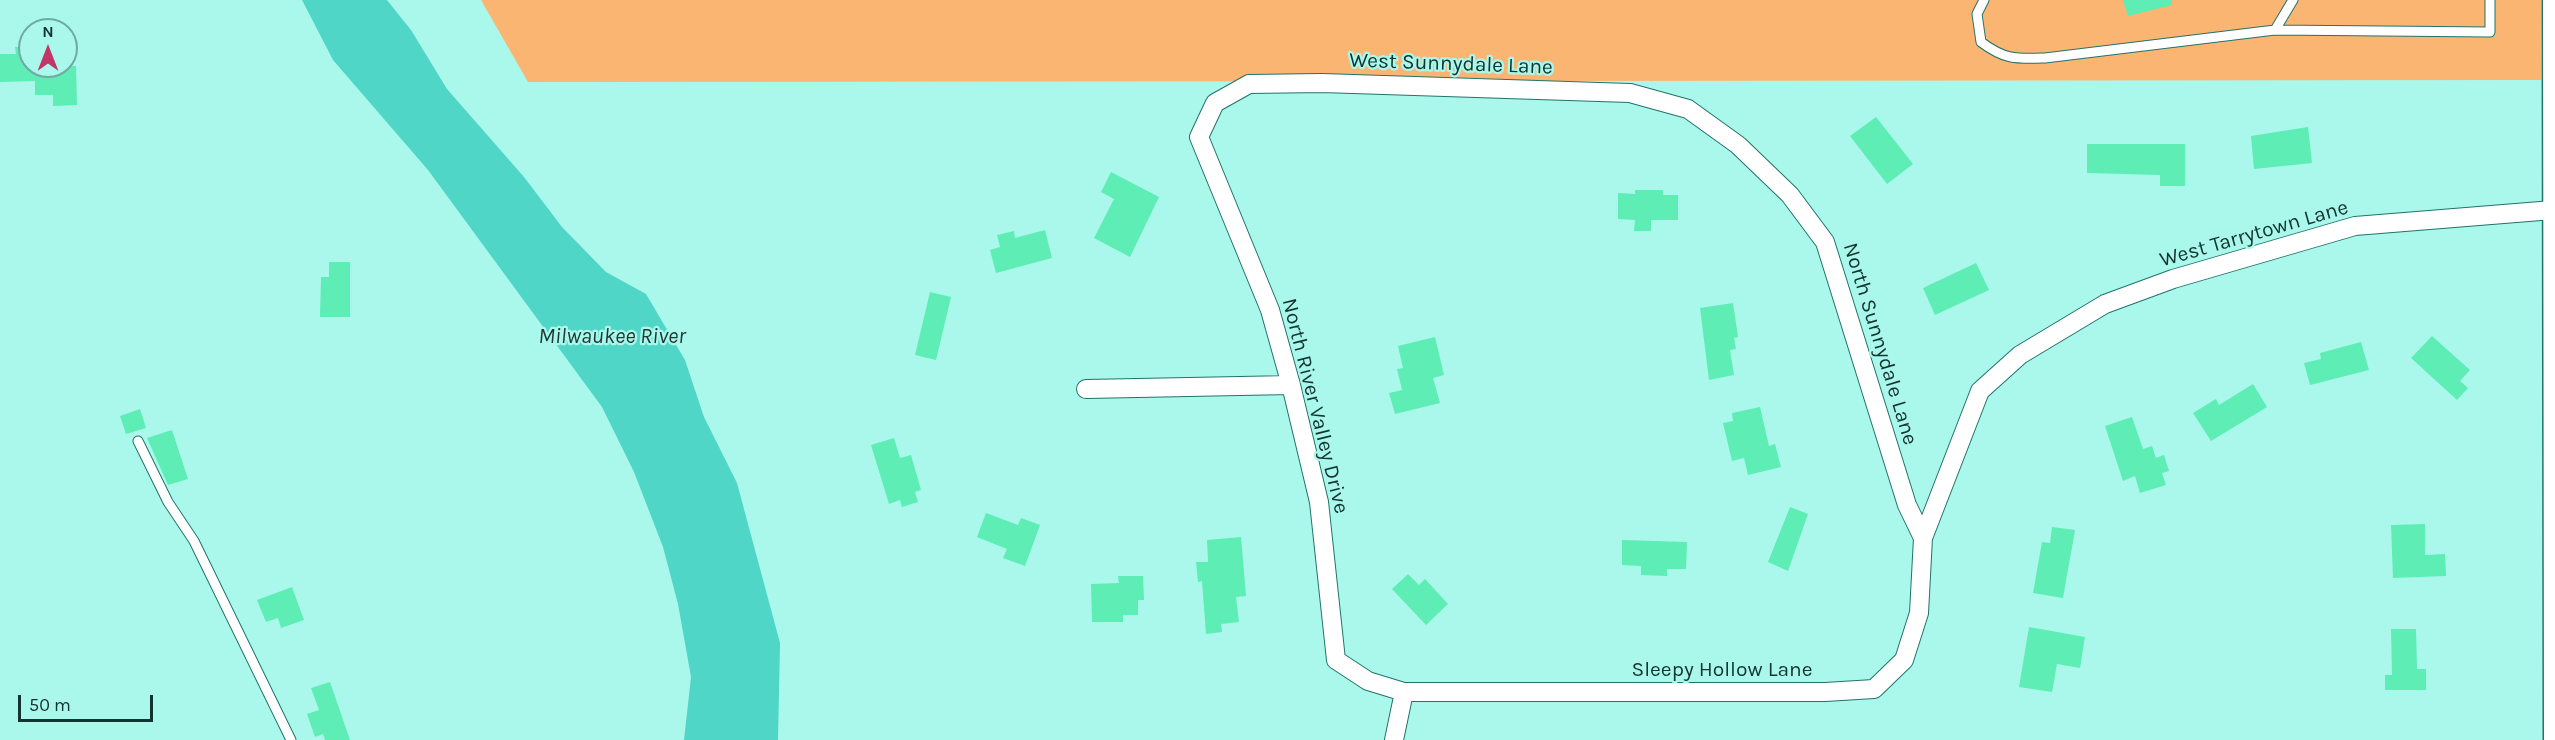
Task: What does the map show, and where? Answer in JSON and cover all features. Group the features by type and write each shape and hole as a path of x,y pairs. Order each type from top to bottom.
{"street":[{"path":"2554,0 2555,740"},
{"name":"West Sunnydale Lane","path":"1215,103 1249,84 1322,83 1630,93 1688,110"},
{"name":"North River Valley Drive","path":"1215,103 1199,137 1270,310 1291,385 1319,502 1336,660 1368,681 1404,692"},
{"name":"North Sunnydale Lane","path":"1688,110 1737,145 1790,195 1825,242 1907,505 1923,538"},
{"name":"West Tarrytown Lane","path":"1923,538 1980,392 2020,355 2105,304 2173,279 2344,230 2553,210"},
{"path":"1086,389 1291,385"},
{"name":"Sleepy Hollow Lane","path":"1404,692 1825,692 1874,689 1904,660 1919,613 1923,538"},
{"path":"1394,740 1404,692"}],"lane":[{"path":"1984,0 1977,14 1981,42 1995,52 2012,59 2045,58 2275,30 2490,32 2490,0"},
{"path":"2275,30 2293,0"},
{"path":"138,441 168,502 194,541 291,740"}],"shaded area":[{"path":"481,0 2541,0 2541,80 528,82"}],"water":[{"name":"Milwaukee River","path":"302,0 387,0 411,30 447,89 524,177 562,227 606,272 646,294 685,360 704,417 737,483 780,643 778,740 684,740 691,677 678,604 663,547 634,472 602,407 428,170 333,60"}],"building":[{"path":"2123,0 2172,0 2172,5 2128,16"},
{"path":"15,47 18,47 18,78 76,78 77,105 53,106 53,95 35,95 35,81 0,82 0,54 16,54"},
{"path":"1876,117 1913,164 1887,184 1850,136"},
{"path":"2308,127 2312,163 2254,169 2251,136"},
{"path":"2087,144 2185,144 2185,186 2160,186 2160,175 2087,173"},
{"path":"1111,172 1159,197 1130,257 1094,238 1114,199 1101,192"},
{"path":"1635,190 1663,190 1663,195 1678,195 1678,220 1651,220 1651,231 1634,231 1635,220 1618,219 1618,193 1635,194"},
{"path":"1045,230 1052,258 996,273 990,250 1000,247 997,235 1014,231 1015,238"},
{"path":"329,262 350,262 350,317 320,317 321,277 329,277"},
{"path":"1976,263 1989,290 1935,315 1923,288"},
{"path":"930,292 951,297 936,360 915,355"},
{"path":"1733,303 1738,337 1734,338 1736,349 1730,350 1734,375 1709,380 1700,308"},
{"path":"2432,336 2470,370 2460,381 2468,388 2457,400 2411,358"},
{"path":"1435,337 1444,375 1433,378 1440,403 1395,414 1389,393 1402,390 1397,369 1403,368 1398,346"},
{"path":"2361,342 2369,370 2310,385 2304,363 2321,359 2320,353"},
{"path":"2253,384 2267,407 2211,441 2193,413 2216,399 2219,405"},
{"path":"1760,407 1769,446 1775,444 1781,467 1748,475 1744,458 1732,461 1723,423 1733,421 1732,413"},
{"path":"140,409 146,428 126,434 120,416"},
{"path":"2132,417 2143,449 2152,446 2156,458 2164,455 2169,471 2162,473 2166,485 2140,493 2135,476 2123,481 2105,426"},
{"path":"172,430 188,479 168,485 147,438"},
{"path":"894,438 900,458 911,455 921,490 915,492 918,502 902,507 900,500 889,504 871,445"},
{"path":"1790,507 1808,514 1788,571 1768,562"},
{"path":"986,513 1018,525 1021,518 1040,525 1025,566 1003,558 1007,549 977,537"},
{"path":"2425,524 2425,555 2445,554 2446,576 2393,578 2391,525"},
{"path":"2052,527 2075,530 2063,598 2033,593 2042,542 2050,543"},
{"path":"1241,537 1246,596 1236,597 1239,622 1221,624 1222,632 1206,634 1202,581 1198,582 1196,562 1208,562 1207,540"},
{"path":"1622,540 1687,542 1686,569 1667,569 1667,576 1641,575 1641,566 1622,565"},
{"path":"1408,574 1419,585 1425,579 1448,604 1426,625 1392,589"},
{"path":"1118,576 1143,576 1144,600 1138,600 1138,615 1123,615 1123,622 1092,622 1091,584 1119,583"},
{"path":"292,587 304,620 281,628 278,618 266,622 257,600"},
{"path":"2029,627 2085,637 2080,668 2057,664 2052,692 2019,687"},
{"path":"2391,629 2416,629 2417,669 2426,669 2426,690 2385,690 2385,675 2392,675"},
{"path":"330,682 350,740 325,740 323,734 315,737 307,714 319,710 311,688"}]}
